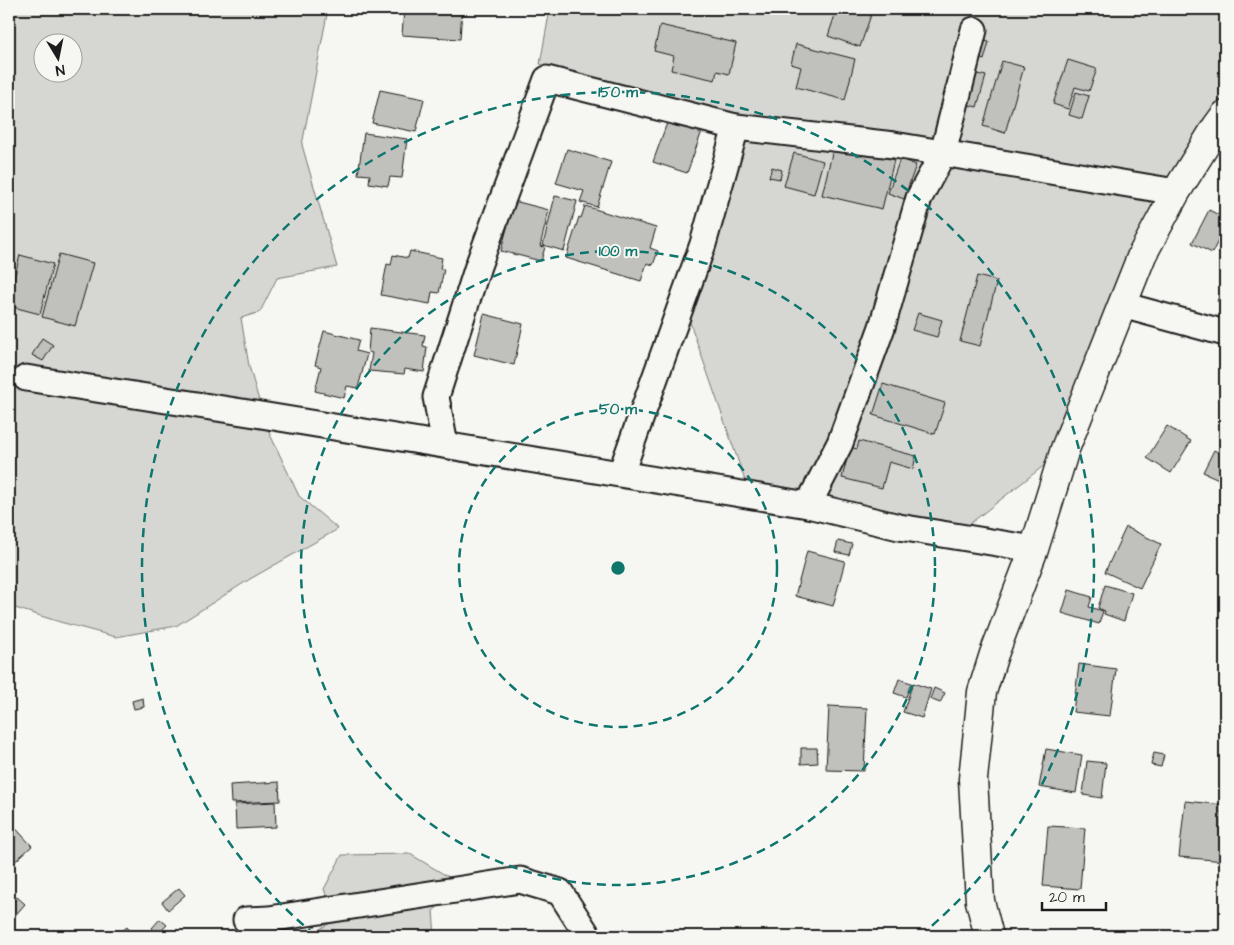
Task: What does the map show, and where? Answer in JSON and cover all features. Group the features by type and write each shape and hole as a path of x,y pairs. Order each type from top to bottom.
{"main road":[{"path":"989,936 980,901 973,779 982,692 994,654 1034,550 1065,449 1142,255 1176,192 1225,115"}],"street":[{"path":"808,505 840,443 882,326 919,198 943,154 974,30"},
{"path":"445,445 436,397 478,266 547,79 736,127 894,145 1176,192"},
{"path":"621,474 702,244 736,127"},
{"path":"1122,305 1225,333"},
{"path":"26,378 808,505 898,527 1034,550"},
{"path":"246,920 269,919 520,880 560,892 588,936"}],"shaded area":[{"path":"9,9 328,9 302,145 337,267 277,278 260,312 241,318 249,366 267,428 299,496 338,529 250,579 176,626 116,637 9,606"},
{"path":"550,9 1225,9 1225,115 1217,126 1065,449 967,526 750,495 687,314 736,129 640,94 540,64"},
{"path":"410,854 462,885 433,911 435,936 308,936 335,920 324,889 342,855"}],"building":[{"path":"404,9 462,9 460,39 402,35"},
{"path":"837,9 873,9 860,47 828,36"},
{"path":"896,9 916,9 914,14"},
{"path":"660,25 736,43 729,74 717,71 715,80 671,70 674,56 654,51"},
{"path":"981,40 989,42 984,60 975,57"},
{"path":"796,44 855,59 845,100 796,87 801,67 791,64"},
{"path":"1068,60 1097,69 1089,91 1075,87 1068,109 1053,104"},
{"path":"1002,61 1024,67 1005,133 983,126"},
{"path":"973,73 986,76 977,107 964,104"},
{"path":"380,90 424,99 416,132 372,123"},
{"path":"1076,92 1089,96 1082,119 1069,115"},
{"path":"668,120 702,131 687,173 653,162"},
{"path":"364,133 407,139 402,178 390,177 388,186 369,183 370,175 358,174"},
{"path":"834,145 894,160 882,209 822,195"},
{"path":"567,149 611,162 597,207 580,202 584,191 556,183"},
{"path":"794,153 823,161 814,194 784,186"},
{"path":"900,159 916,165 904,199 888,193"},
{"path":"772,167 782,170 780,179 769,177"},
{"path":"555,196 577,201 564,251 543,245"},
{"path":"514,201 549,210 540,246 545,247 541,261 501,251"},
{"path":"585,206 656,228 650,248 658,251 653,265 647,263 641,281 566,258 579,217 581,218"},
{"path":"1209,210 1225,218 1225,227 1212,253 1192,243"},
{"path":"410,251 442,258 440,269 444,269 439,293 432,292 430,304 381,295 387,264 391,265 393,255 408,258"},
{"path":"59,254 93,263 75,326 42,317"},
{"path":"20,255 53,264 40,314 9,306 9,298"},
{"path":"977,276 997,281 980,346 960,341"},
{"path":"1225,284 1225,304 1217,301"},
{"path":"918,313 942,320 937,337 912,330"},
{"path":"484,314 523,324 514,365 474,355"},
{"path":"370,328 425,335 423,346 427,347 424,372 405,369 404,374 369,371 372,353 368,352"},
{"path":"324,331 359,340 356,351 367,354 358,388 347,386 344,398 315,391 321,367 315,365"},
{"path":"42,338 53,345 43,361 32,355"},
{"path":"883,384 945,403 935,434 873,415"},
{"path":"1167,426 1191,441 1171,473 1147,458"},
{"path":"859,441 916,456 913,469 889,462 882,488 842,478 850,447 857,449"},
{"path":"1214,450 1225,456 1225,472 1221,480 1203,472"},
{"path":"1126,527 1161,544 1140,588 1105,572"},
{"path":"838,541 852,544 849,555 835,552"},
{"path":"807,551 845,561 833,606 795,596"},
{"path":"1105,585 1132,593 1124,621 1104,614 1105,611 1098,608"},
{"path":"1069,590 1092,597 1089,607 1103,611 1099,624 1062,613"},
{"path":"1079,664 1116,669 1110,716 1073,712"},
{"path":"899,679 911,683 906,697 894,693"},
{"path":"913,683 931,689 922,718 903,712"},
{"path":"934,688 945,693 940,703 930,699"},
{"path":"143,698 144,707 134,709 132,701"},
{"path":"829,706 867,708 864,771 826,770"},
{"path":"801,748 817,748 818,763 801,764"},
{"path":"1046,749 1082,755 1076,793 1039,787"},
{"path":"1154,753 1164,755 1161,767 1151,765"},
{"path":"1087,761 1106,763 1102,798 1083,795"},
{"path":"279,782 280,801 231,803 230,785"},
{"path":"1185,801 1225,805 1225,861 1179,857"},
{"path":"275,802 276,827 236,829 235,804"},
{"path":"9,821 32,846 10,866 9,865"},
{"path":"1048,826 1085,828 1080,889 1043,886"},
{"path":"179,888 185,895 168,910 162,902"},
{"path":"17,897 25,904 12,919 9,916 9,906"},
{"path":"160,919 167,925 158,934 152,928"},
{"path":"127,927 135,936 116,936"}]}
